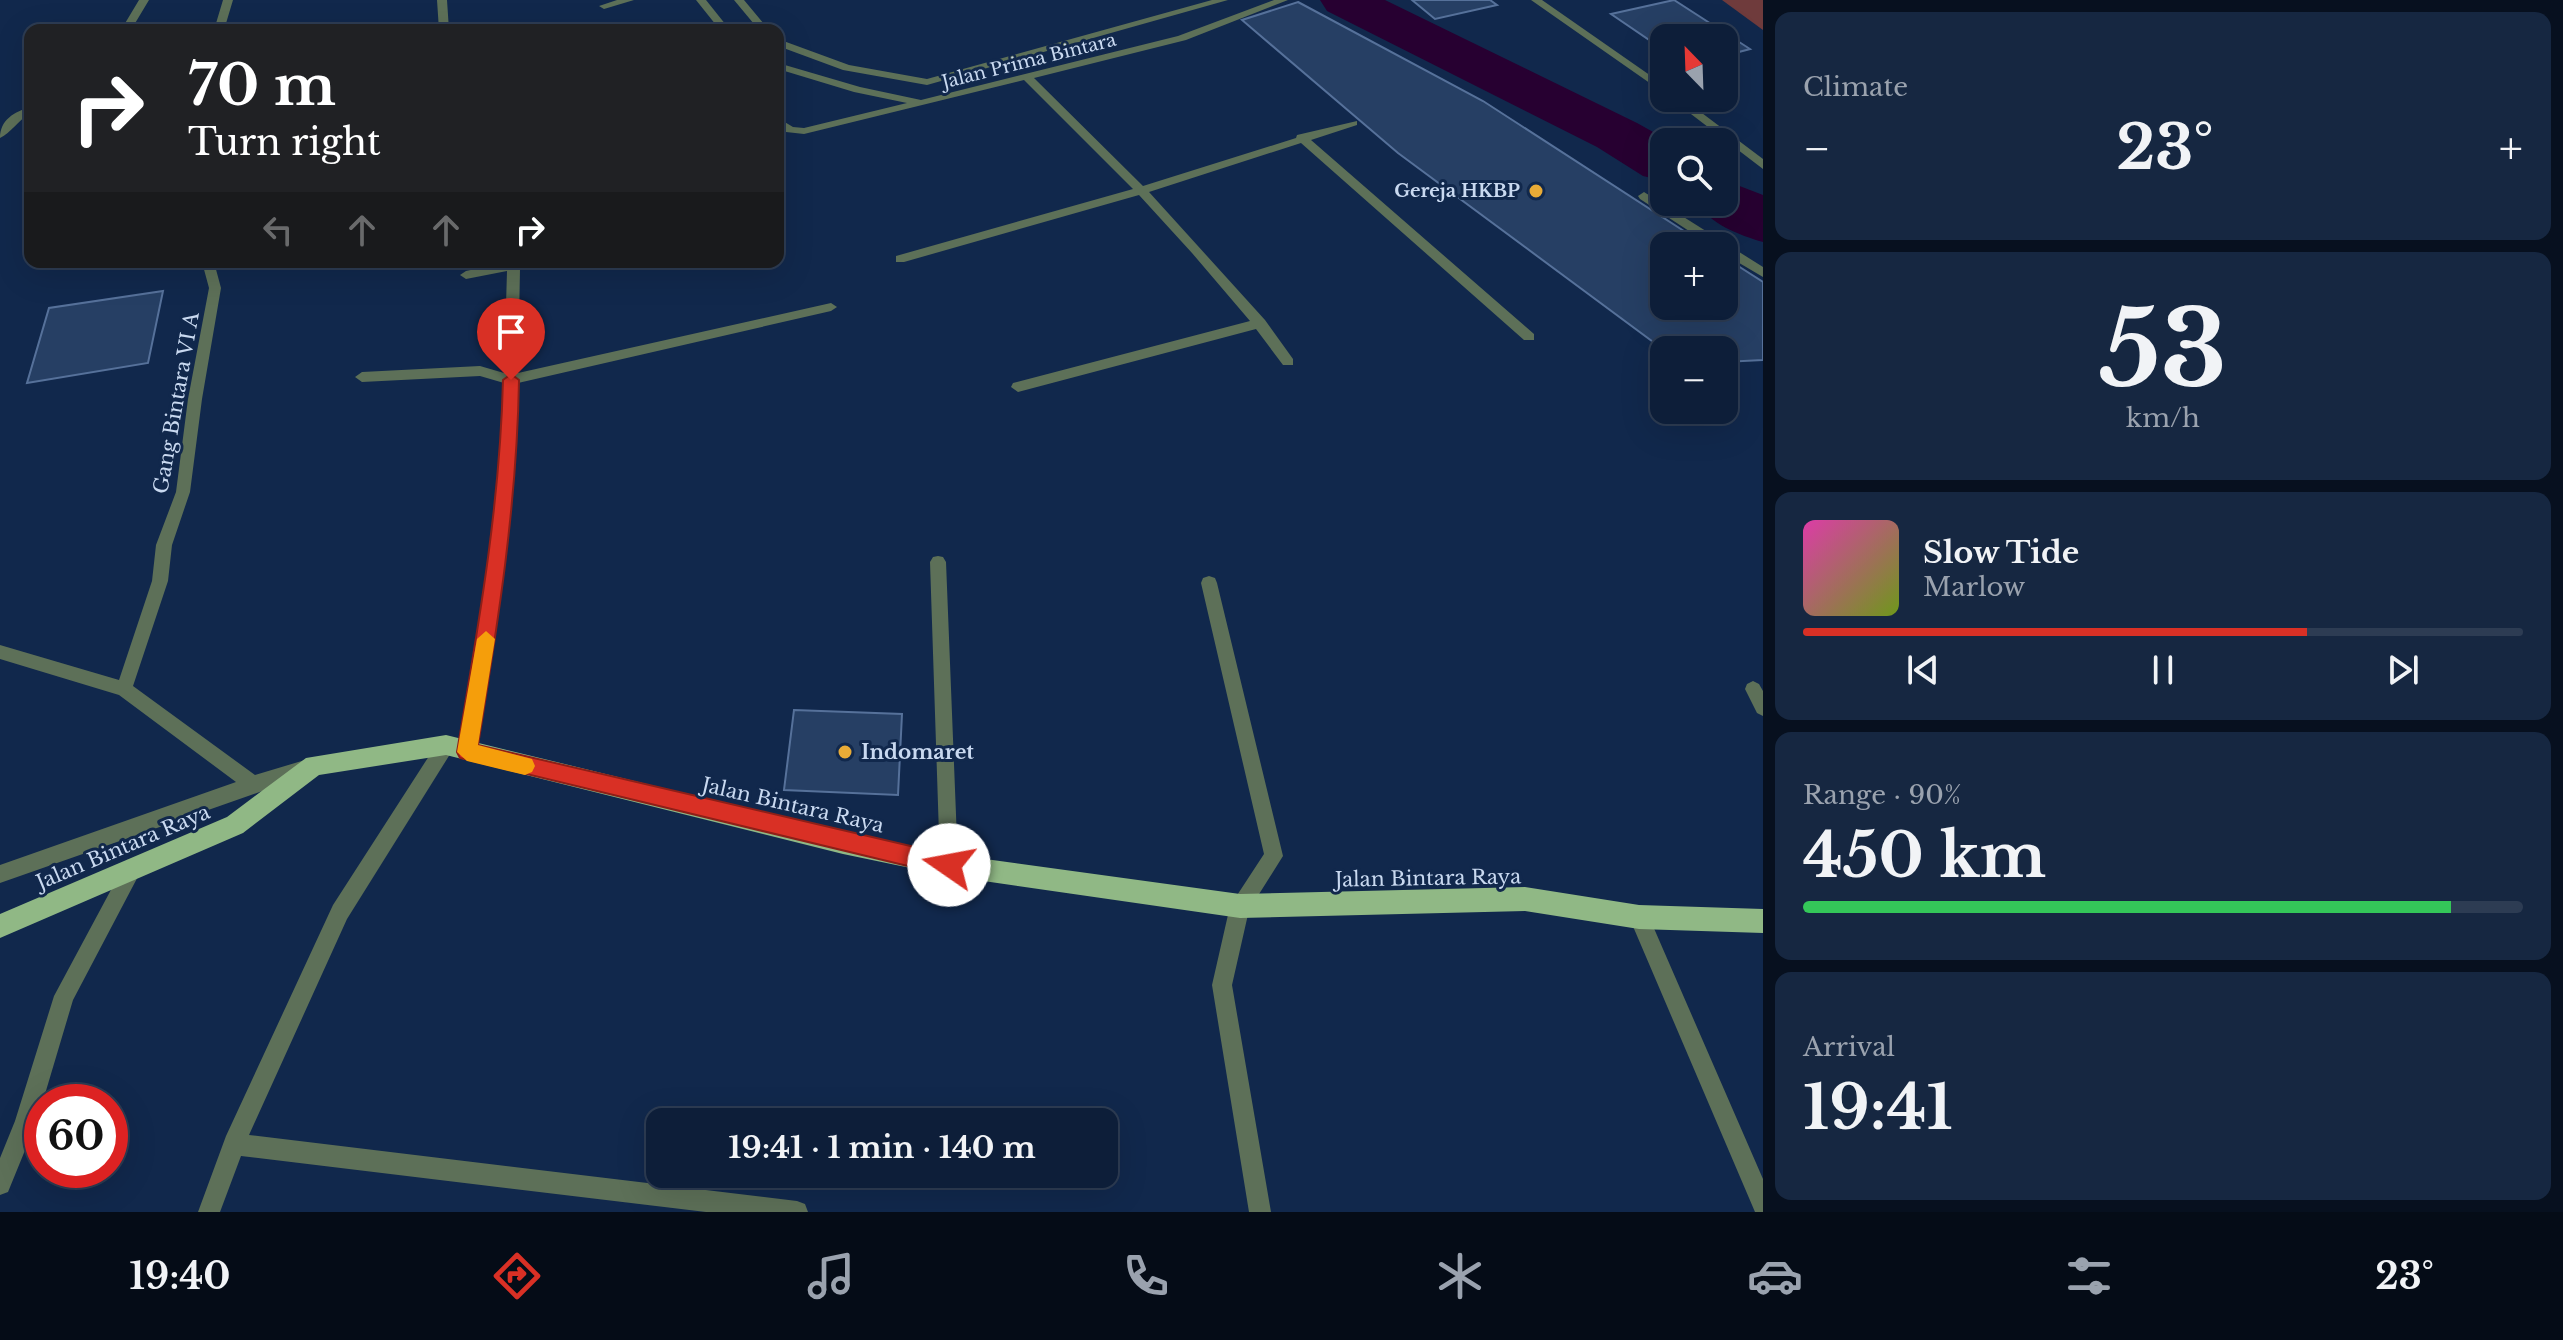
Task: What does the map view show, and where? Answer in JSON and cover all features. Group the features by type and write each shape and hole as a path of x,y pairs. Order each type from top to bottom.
{"main road":[{"name":"Jalan Bintara Raya","path":"0,926 235,825 314,765 457,748 949,865 1240,906 1525,899 1639,917 1763,921"}],"street":[{"path":"130,24 144,0"},
{"path":"221,24 228,0"},
{"path":"442,0 444,24"},
{"path":"604,6 629,0"},
{"path":"701,0 720,24"},
{"path":"739,0 759,24"},
{"name":"Jalan Prima Bintara","path":"784,44 847,68 927,82 1223,0"},
{"name":"Jalan Prima Bintara","path":"784,68 858,90 921,103 1133,52 1223,25 1283,0"},
{"path":"1536,0 1650,80"},
{"path":"1199,8 1223,25"},
{"path":"1028,78 1143,190 1260,323 1288,362"},
{"path":"784,126 790,130 804,131 921,103 927,82"},
{"path":"1693,112 1763,165"},
{"path":"0,135 14,118 24,113"},
{"path":"0,118 14,118"},
{"path":"900,259 1143,190 1301,137 1353,123"},
{"path":"1301,137 1529,337"},
{"path":"1644,196 1700,232"},
{"path":"1738,257 1763,273"},
{"name":"Gang Bintara VI A","path":"124,689 160,581 164,545 183,492 195,399 215,288 210,268"},
{"path":"466,275 497,268"},
{"path":"209,1212 234,1144 340,912 457,748 498,563 509,456 514,268"},
{"path":"362,377 480,371 511,380 831,307"},
{"path":"1018,387 1260,323"},
{"path":"938,562 949,865"},
{"path":"1209,583 1274,856 1240,906 1222,985 1260,1212"},
{"path":"0,652 124,689 253,784"},
{"path":"1753,689 1763,708"},
{"path":"0,874 314,765"},
{"path":"0,1184 26,1121 64,996 134,867"},
{"path":"1639,917 1761,1194"},
{"path":"234,1144 797,1212"}],"shaded area":[{"path":"1722,0 1763,0 1763,30"}],"building":[{"path":"1412,0 1490,0 1497,5 1435,19"},
{"path":"1674,0 1711,24 1650,24 1650,40 1611,14"},
{"name":"Gereja HKBP","path":"1298,2 1483,101 1650,209 1650,216 1661,216 1685,232 1650,232 1650,320 1738,320 1738,266 1763,282 1763,360 1738,361 1738,336 1650,336 1650,340 1398,153 1242,20"},
{"path":"1738,41 1750,49 1738,52"},
{"path":"163,291 148,363 27,383 49,308"},
{"name":"Indomaret","path":"794,710 902,714 898,795 784,790"}],"waterway":[{"path":"1345,0 1617,135 1650,155"},
{"path":"1738,207 1763,222"}],"slow traffic":[{"path":"486,639 467,752 525,766"}],"place":[{"name":"Gereja HKBP","path":"1536,191"},
{"name":"Indomaret","path":"845,752"}],"route":[{"path":"511,380 509,456 498,563 467,752 843,843 949,865"}]}
